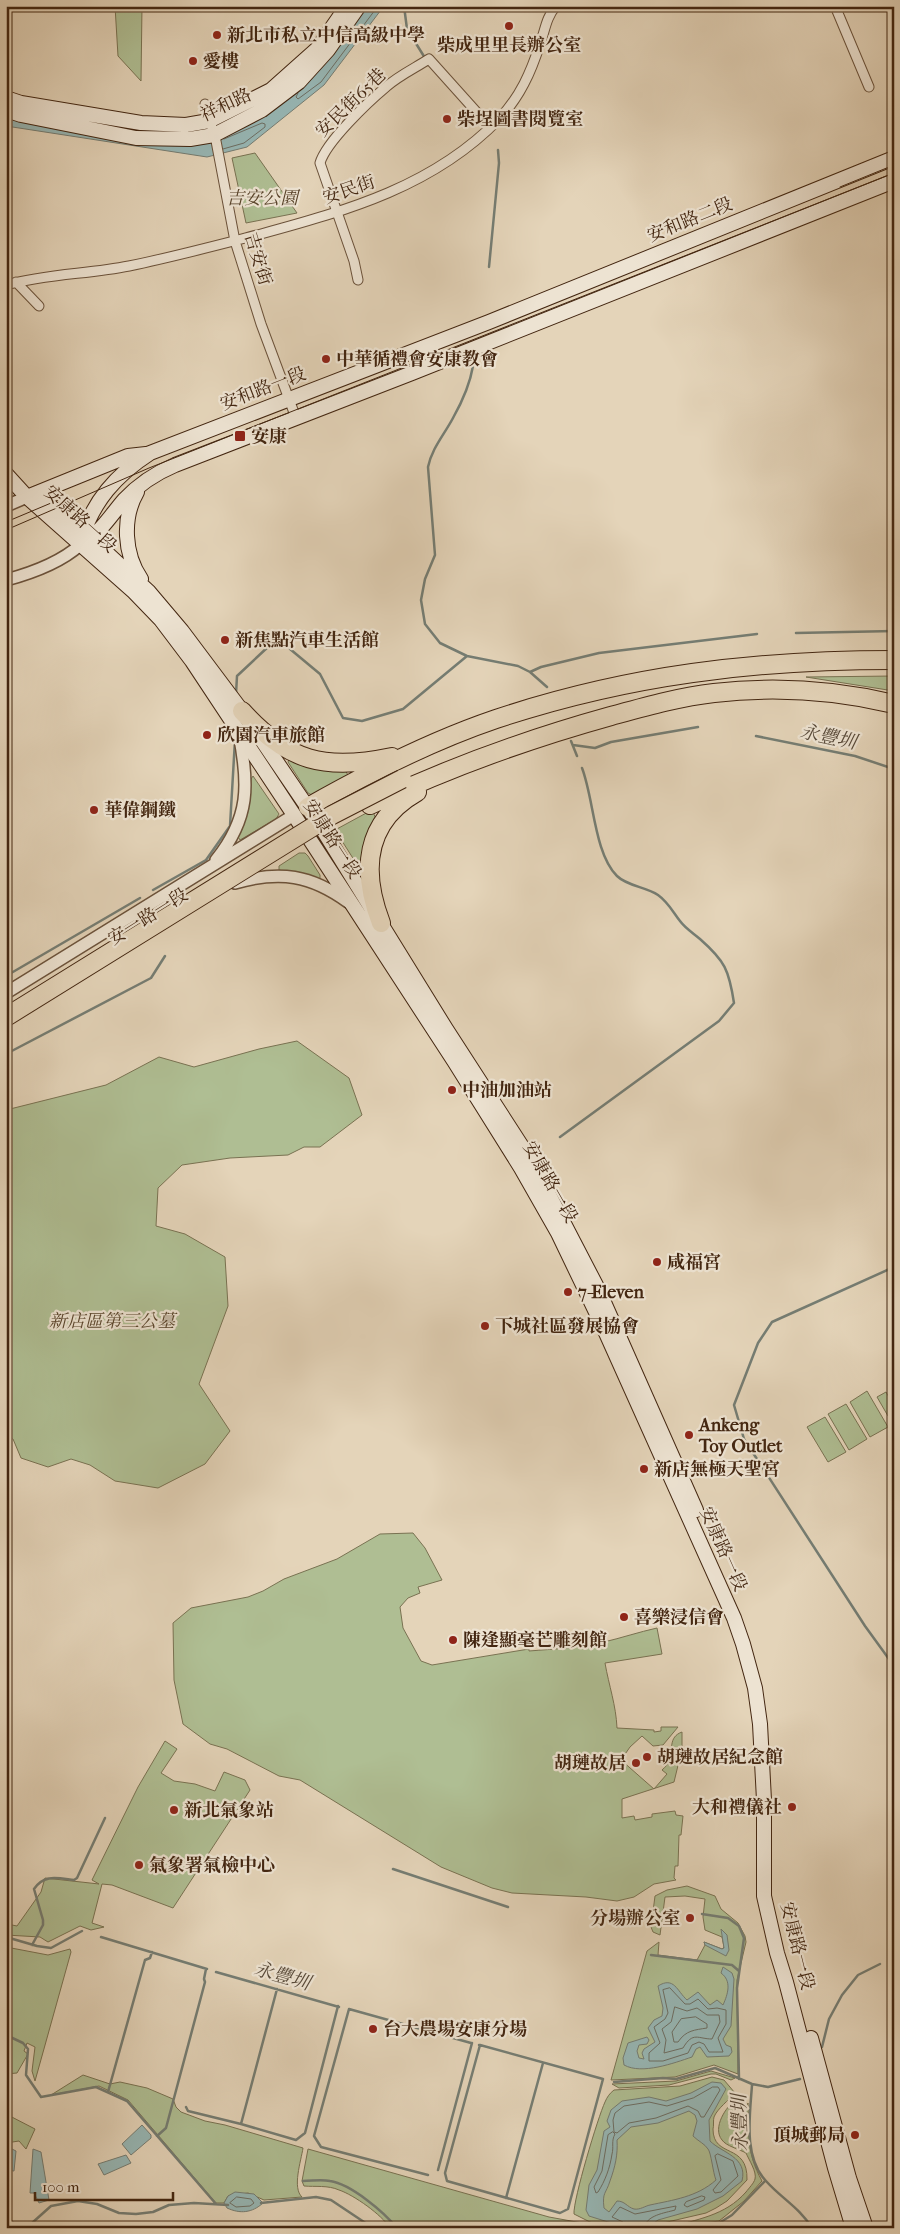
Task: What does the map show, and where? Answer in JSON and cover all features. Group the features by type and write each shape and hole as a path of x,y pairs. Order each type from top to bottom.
{"highway":[{"path":"301,811 421,749 495,719 622,684 712,669 829,660 894,660"},
{"path":"6,1017 332,814 443,750 498,730 615,696 685,680 712,669"},
{"path":"6,1007 319,812 400,775 488,743 577,716 685,690 712,693 797,690 841,694 894,704"},
{"path":"316,834 392,794 472,760 576,726 643,708 712,693"},
{"path":"242,711 272,740 289,751 313,760 330,763 356,763 393,757 421,749"},
{"path":"381,923 375,907 369,877 371,849 379,828 397,805 472,760"}],"main road":[{"name":"祥和路","path":"6,98 20,104 141,123 186,125 209,121 271,90 317,49 347,6"},
{"name":"祥和路","path":"6,110 21,115 136,138 215,138 262,110 299,82 328,50 360,6"},
{"name":"安和路二段","path":"502,317 894,158"},
{"path":"84,539 105,525 124,500 142,484 175,464 503,337 894,181"},
{"path":"769,208 777,229"},
{"name":"安和路一段","path":"27,497 128,456 150,453 502,317"},
{"name":"安和路一段","path":"84,539 94,508 110,486 121,474 150,453"},
{"path":"6,474 27,497"},
{"path":"142,484 132,501 126,536 132,562 149,592"},
{"name":"安康路一段","path":"27,497 46,502 161,620 238,732 301,811"},
{"name":"安康路一段","path":"84,539 149,592 182,631 242,711 301,811 381,923 458,1049 532,1162 599,1291 741,1615 763,1689 769,1722 772,1895 782,1940 849,2178 866,2228"},
{"name":"安康路一段","path":"316,834 352,905 522,1168 558,1233 596,1310 734,1618 755,1688 760,1724 764,1790 764,1896 777,1953 853,2228"}],"street":[{"name":"安民街","path":"6,285 129,266 235,241 337,212 396,191 448,162 490,127 514,102 528,77 548,18 556,6"},
{"path":"835,6 869,87"},
{"name":"安民街65巷","path":"337,212 320,163 323,153 387,86 429,59 490,127"},
{"name":"吉安街","path":"205,104 215,138 235,241 296,418"},
{"path":"337,212 354,261 358,280"},
{"path":"16,282 39,306"},
{"path":"6,506 27,497"},
{"path":"6,580 37,570 68,556 84,539"},
{"path":"209,868 230,840 243,810 246,779 238,732"},
{"name":"安一路一段","path":"6,993 301,811"},
{"name":"安一路一段","path":"6,1026 153,933 316,834"},
{"path":"235,883 268,875 300,878 333,891 352,905"},
{"path":"153,903 166,925"}],"green space":[{"path":"115,6 142,6 141,81 118,56"},
{"name":"吉安公園","path":"255,153 297,213 246,223 232,158"},
{"path":"894,676 894,691 806,677"},
{"path":"289,759 345,770 348,775 314,796 308,793 288,762"},
{"path":"253,776 279,814 276,819 240,840 237,835 247,813"},
{"path":"370,811 373,812 376,819 364,859 356,863 335,830"},
{"path":"299,853 305,853 308,856 320,875 320,879 279,870 279,866"},
{"name":"新店區第三公墓","path":"297,1041 349,1078 362,1115 320,1147 304,1147 288,1155 230,1158 182,1165 158,1188 156,1226 185,1234 225,1257 228,1306 199,1384 230,1431 205,1464 158,1488 115,1481 90,1465 71,1459 48,1467 21,1458 13,1439 6,1437 6,1110 106,1085 159,1057 194,1067 259,1049"},
{"path":"867,1391 888,1427 870,1437 850,1402"},
{"path":"886,1392 894,1406 894,1413 888,1416 877,1397"},
{"path":"846,1404 867,1439 849,1450 828,1414"},
{"path":"825,1417 846,1452 828,1462 807,1427"},
{"path":"413,1533 425,1548 442,1580 418,1587 420,1593 408,1598 400,1607 403,1628 421,1661 432,1665 529,1649 529,1651 586,1646 657,1628 662,1654 605,1663 614,1703 617,1728 654,1730 654,1732 661,1731 661,1727 678,1727 663,1745 653,1746 642,1736 630,1747 621,1760 654,1789 622,1799 622,1818 634,1816 635,1820 652,1817 652,1814 675,1811 676,1815 683,1816 681,1835 679,1835 678,1866 675,1866 674,1878 676,1880 654,1884 634,1897 617,1901 586,1897 512,1893 492,1888 441,1867 300,1780 279,1776 227,1749 210,1744 183,1724 174,1680 173,1623 191,1608 248,1597 284,1579 337,1559 380,1534"},
{"path":"682,1732 682,1749 674,1782 655,1788 667,1774 662,1770 667,1765 671,1756 673,1740"},
{"path":"165,1741 177,1749 161,1773 174,1781 195,1784 215,1791 224,1772 245,1780 250,1790 173,1908 112,1885 102,1884 92,1923 104,1927 91,1930 80,1926 48,1942 40,1937 6,1935 12,1925 17,1926 41,1892 45,1878 99,1884 92,1880 138,1787"},
{"path":"687,1886 715,1896 721,1909 738,1923 745,1936 746,1942 737,1980 738,2074 714,2065 675,2077 611,2080 647,1951 659,1942 658,1955 697,1960 705,1945 704,1942 722,1949 724,1947 722,1937 705,1930 703,1917 705,1899 685,1896 665,1897 660,1935 653,1932 651,1927 655,1896 667,1890"},
{"path":"6,1947 48,1955 70,1949 71,1952 35,2081 32,2071 35,2047 27,2043 24,2051 28,2054 17,2073 6,2074"},
{"path":"711,2071 735,2078 731,2080 711,2074 669,2085 619,2088 612,2084 676,2081"},
{"path":"83,2075 110,2084 120,2082 147,2088 173,2099 176,2107 181,2112 205,2121 303,2148 297,2181 299,2193 302,2197 264,2200 248,2193 228,2196 224,2203 216,2203 128,2100 99,2086 51,2095"},
{"path":"712,2077 724,2080 735,2093 714,2117 713,2129 715,2138 718,2144 737,2155 746,2168 747,2180 727,2201 706,2213 663,2223 654,2228 607,2228 574,2214 577,2193 592,2140 605,2102 611,2092 614,2090 680,2086"},
{"path":"736,2100 737,2110 733,2119 738,2121 741,2120 748,2103 751,2152 762,2181 744,2201 719,2221 668,2228 720,2212 738,2200 754,2182 755,2173 746,2153 726,2144 719,2135 719,2124 728,2107"},
{"path":"6,2114 35,2129 26,2149 19,2141 6,2143"},
{"path":"308,2149 549,2217 582,2223 595,2228 390,2228 360,2201 335,2188 304,2186 302,2181"}],"water":[{"path":"357,6 384,6 324,85 247,147 207,157 6,126 6,96 109,113 167,134 201,136 263,117"},
{"path":"721,1929 727,1935 729,1950 726,1956 705,1945 704,1942 722,1949 724,1948"},
{"path":"723,1967 732,1973 734,1979 731,2026 723,2039 726,2045 731,2047 732,2052 729,2056 707,2057 700,2047 696,2049 692,2057 667,2065 640,2069 624,2065 623,2058 628,2043 647,2037 649,2040 647,2044 639,2045 637,2051 639,2058 644,2059 642,2053 644,2049 655,2042 648,2028 654,2020 662,2016 663,2008 658,1986 663,1983 672,1984 687,2000 698,1992 710,2005 717,2000 723,2005 728,1984 721,1973"},
{"path":"712,2082 721,2083 726,2089 709,2120 710,2141 738,2161 743,2173 742,2181 723,2196 697,2209 658,2220 647,2228 627,2228 589,2216 586,2210 589,2185 597,2170 604,2131 610,2127 607,2121 611,2110 622,2101 649,2097 666,2101 691,2093","holes":["689,2111 695,2115 697,2121 693,2136 709,2151 716,2180 693,2194 676,2199 634,2209 617,2201 609,2212 604,2208 604,2196 616,2161 617,2140 631,2127 658,2123"]},
{"path":"142,2125 151,2135 151,2138 131,2155 122,2144"},
{"path":"6,2146 16,2151 14,2171 6,2170"},
{"path":"33,2149 41,2152 49,2200 39,2203 34,2193 30,2193"},
{"path":"126,2155 131,2163 104,2175 98,2164"},
{"path":"235,2192 254,2194 263,2203 255,2209 246,2212 227,2208 224,2203 228,2196"}],"waterway":[{"path":"404,6 407,29 425,58"},
{"path":"489,267 499,163 498,150"},
{"path":"473,366 462,399 435,448 428,467 435,555 425,579 421,600 425,624 440,643 467,656 518,666 530,672 547,687"},
{"path":"796,633 894,631"},
{"path":"236,694 237,676 269,646 274,637 280,632 288,639 290,649 320,674 343,718 362,721 403,709 467,656"},
{"path":"530,672 541,667 599,653 757,634"},
{"name":"永豐圳","path":"573,745 595,748 611,742 698,727"},
{"name":"永豐圳","path":"756,736 855,756 894,769"},
{"path":"153,890 206,860 230,826 235,740"},
{"name":"永豐圳","path":"571,741 577,756"},
{"path":"560,1137 719,1021 734,1003 728,974 715,954 684,926 662,898 653,892 621,879 609,866 599,840 582,768"},
{"path":"6,976 140,898"},
{"path":"6,1054 151,978 165,956"},
{"path":"894,1267 772,1322 758,1343 734,1405 744,1439 865,1626 894,1666"},
{"path":"32,1945 43,1925 34,1889 38,1884 47,1879 74,1880 77,1878 105,1818"},
{"path":"393,1869 508,1907"},
{"path":"702,1914 728,1918 739,1926 744,1938 737,1988 739,2079"},
{"name":"永豐圳","path":"6,1937 51,1948 82,1931"},
{"name":"永豐圳","path":"101,1937 207,1969"},
{"path":"108,2092 145,1960 150,1958 152,1952"},
{"path":"651,1955 732,1965 739,1971"},
{"name":"永豐圳","path":"822,2047 829,2019 842,1995 858,1975 880,1964"},
{"path":"157,2136 166,2128 205,1982 206,1969"},
{"name":"永豐圳","path":"216,1972 339,2007"},
{"path":"277,1989 241,2124 296,2140 305,2133 338,2006"},
{"path":"349,2009 314,2136 321,2147 428,2175"},
{"name":"永豐圳","path":"349,2009 471,2043"},
{"path":"6,2035 23,2043 28,2049 26,2075 41,2097 96,2087 127,2101 216,2204"},
{"path":"438,2170 472,2043"},
{"path":"479,2045 480,2045 603,2079 568,2209 560,2213 447,2181 445,2173 480,2045"},
{"path":"506,2198 543,2063"},
{"name":"永豐圳","path":"614,2082 663,2078 676,2079 715,2068 752,2084 768,2087 800,2079"},
{"name":"永豐圳","path":"752,2085 749,2122 754,2160 766,2181 802,2215 812,2228"},
{"path":"186,2107 188,2111 241,2124"},
{"path":"303,2181 327,2180 348,2187 376,2207 397,2228"},
{"path":"693,2228 719,2223 732,2215 765,2181"},
{"path":"261,2203 316,2197 331,2200 373,2228"},
{"path":"6,2215 13,2223 21,2227 32,2223 51,2206 78,2201 97,2204 119,2213 136,2214 153,2212 169,2205 194,2203 228,2205"}],"tram line":[{"path":"840,187 894,165"},
{"path":"6,530 149,468 894,173"},
{"path":"6,522 63,498"}],"place":[{"name":"柴成里里長辦公室","path":"509,26"},
{"name":"新北市私立中信高級中學","path":"217,35"},
{"name":"愛樓","path":"193,61"},
{"name":"柴埕圖書閱覽室","path":"447,119"},
{"name":"中華循禮會安康教會","path":"326,359"},
{"name":"安康","path":"240,436"},
{"name":"新焦點汽車生活館","path":"225,640"},
{"name":"欣園汽車旅館","path":"207,735"},
{"name":"華偉鋼鐵","path":"94,810"},
{"name":"中油加油站","path":"452,1090"},
{"name":"咸福宮","path":"657,1262"},
{"name":"7-Eleven","path":"568,1292"},
{"name":"下城社區發展協會","path":"485,1326"},
{"name":"Ankeng Toy Outlet","path":"689,1435"},
{"name":"新店無極天聖宮","path":"644,1469"},
{"name":"喜樂浸信會","path":"624,1617"},
{"name":"陳逢顯毫芒雕刻館","path":"453,1640"},
{"name":"胡璉故居紀念館","path":"647,1757"},
{"name":"胡璉故居","path":"636,1763"},
{"name":"大和禮儀社","path":"792,1807"},
{"name":"新北氣象站","path":"174,1810"},
{"name":"氣象署氣檢中心","path":"139,1865"},
{"name":"分場辦公室","path":"690,1918"},
{"name":"台大農場安康分場","path":"373,2029"},
{"name":"頂城郵局","path":"855,2135"}]}
